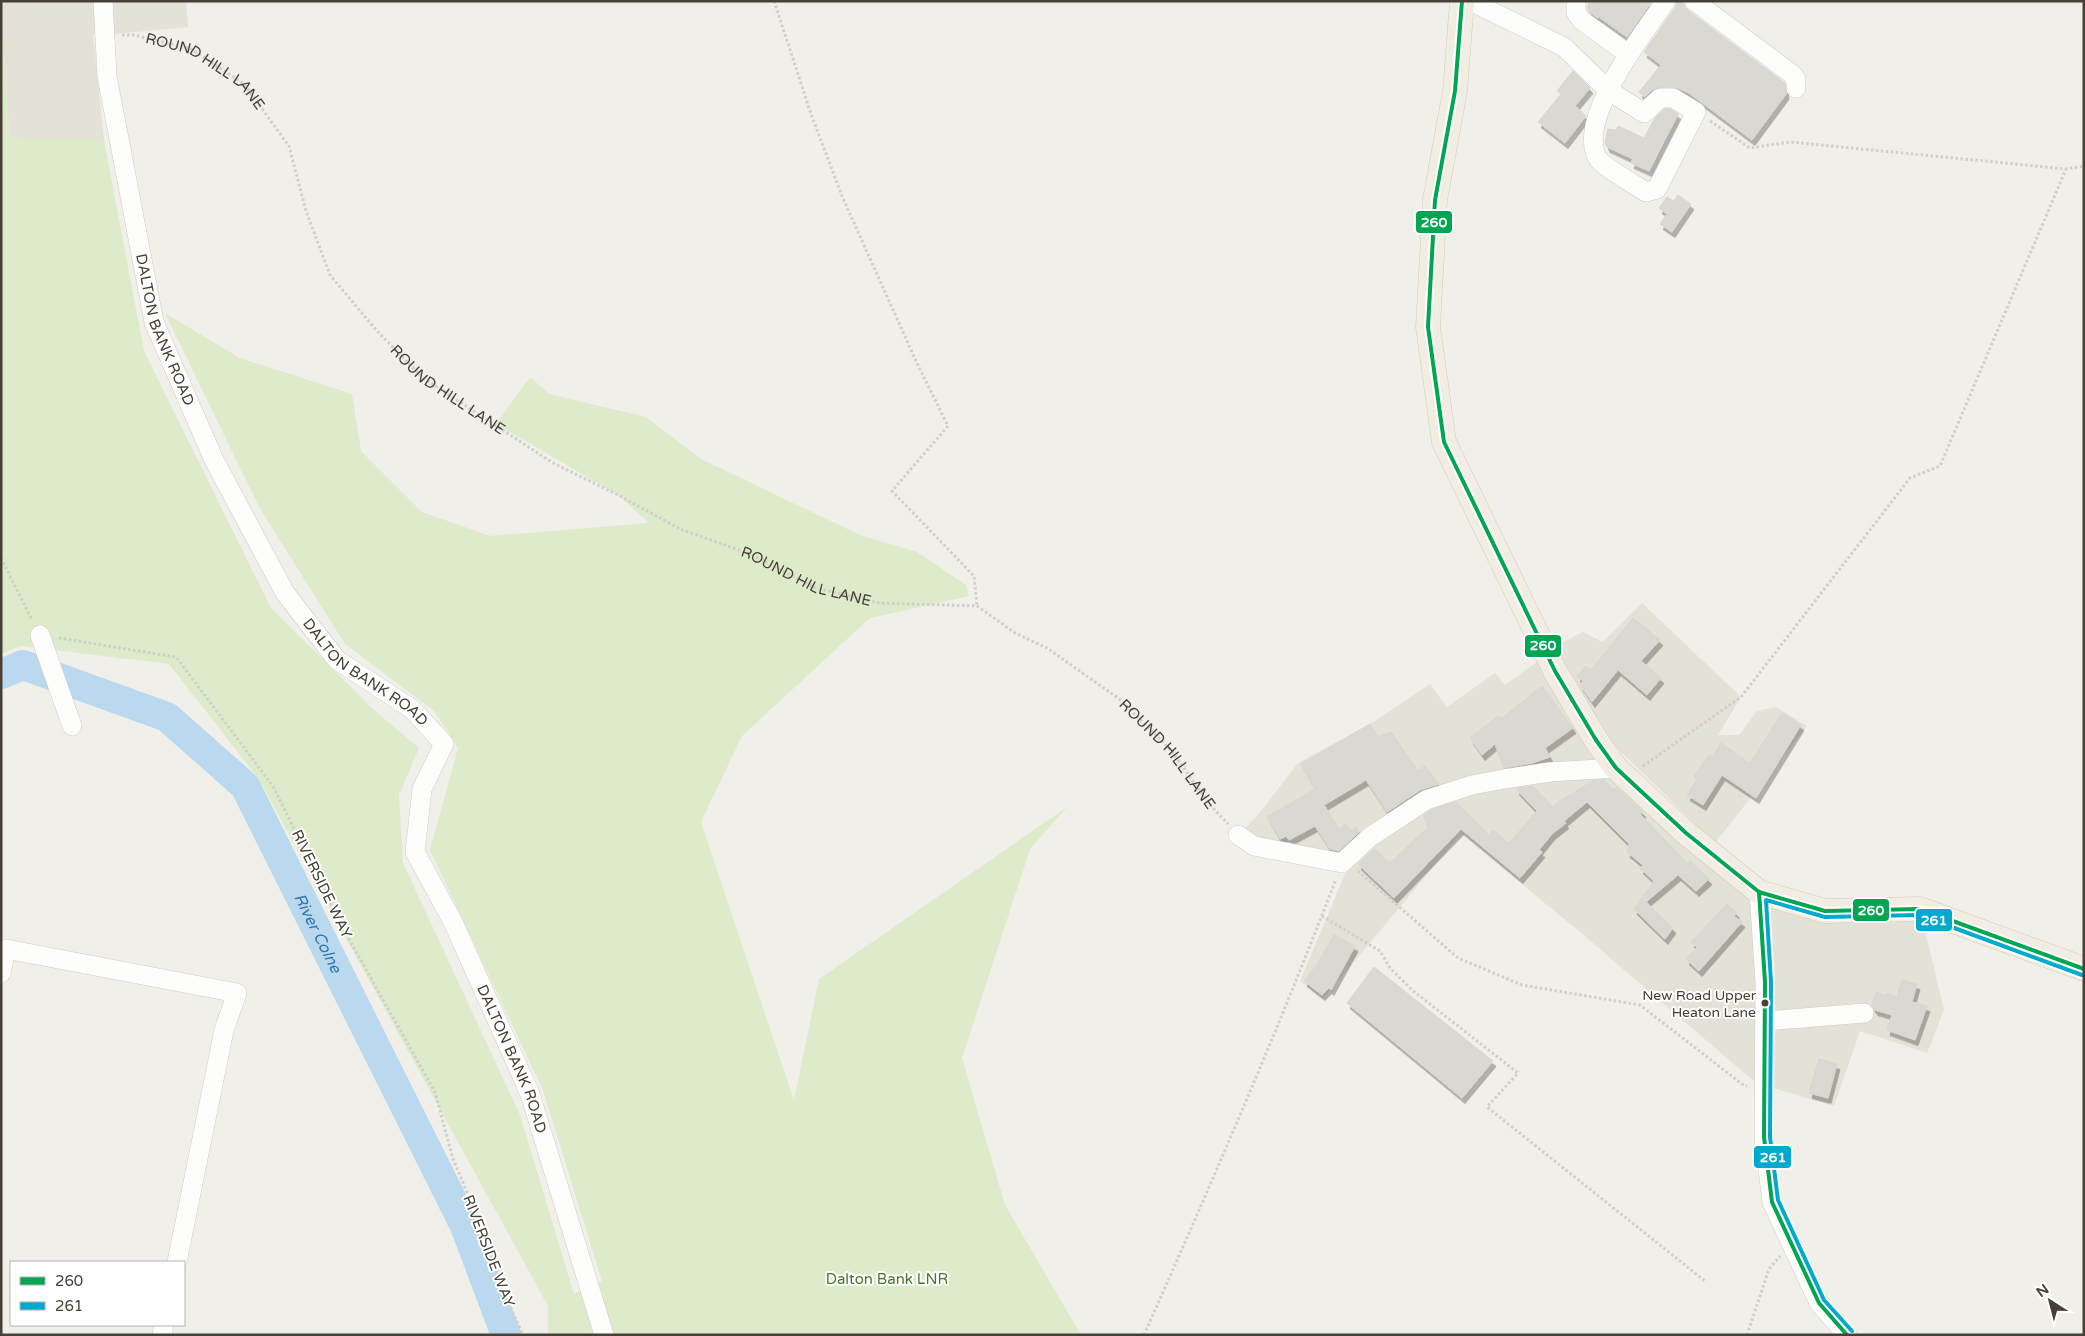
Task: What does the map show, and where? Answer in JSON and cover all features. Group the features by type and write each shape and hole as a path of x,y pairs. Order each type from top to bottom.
{"main road":[{"path":"1462,1 1455,91 1435,200 1428,327 1444,442 1555,670 1596,740 1621,773 1686,833 1759,892 1825,911 1920,909 2084,968"}],"street":[{"name":"DALTON BANK ROAD","path":"103,1 107,76 154,322 214,460 285,592 338,660 412,709 444,744 422,789 415,852 453,922 530,1094 604,1335"},
{"path":"1470,1 1564,47 1608,90 1644,113 1660,98 1673,98 1696,112 1656,188 1646,192 1600,161 1592,146 1594,127 1608,90 1628,54 1666,1"},
{"path":"1576,1 1576,12 1581,20 1628,54"},
{"path":"1694,1 1792,74 1796,79 1796,88"},
{"path":"40,635 72,726"},
{"path":"1238,835 1254,846 1342,863 1370,837 1426,800 1472,785 1504,778 1550,772 1621,773"},
{"path":"1759,892 1765,982 1764,1136 1772,1202 1819,1303 1847,1335"},
{"path":"1,973 4,949 237,993 224,1030 177,1261"},
{"path":"1765,1021 1864,1013"}],"path":[{"path":"774,1 811,114 842,196 915,360 948,426 892,491 974,576 977,606"},
{"name":"ROUND HILL LANE","path":"104,30 190,50 244,84 289,146 306,211 330,275 378,331 423,378 553,463 618,495 680,529 750,554 816,588 879,603 977,606 1015,633 1047,648 1118,698 1170,749 1211,806 1238,835"},
{"path":"1696,112 1750,148 1790,142 2066,169 2084,166"},
{"path":"1621,773 1741,697 1910,478 1940,466 2066,169"},
{"path":"1,558 40,635"},
{"name":"RIVERSIDE WAY","path":"40,635 176,657 273,786 346,934 435,1092 453,1159 511,1309 523,1335"},
{"path":"1144,1335 1218,1169 1301,972 1342,863 1357,870 1458,958 1522,985 1640,1005 1742,1084 1764,1092"},
{"path":"1322,916 1380,951 1390,968 1412,990 1518,1072 1487,1107 1705,1281"},
{"path":"1747,1335 1769,1269 1778,1256 1794,1250"}],"shaded area":[{"path":"1,1 186,1 188,27 116,34 93,34 104,140 10,141 1,26"},
{"path":"1642,603 1741,697 1718,735 1739,735 1757,711 1776,707 1807,726 1715,843 1615,746 1576,689 1556,646 1583,632 1603,642"},
{"path":"1538,661 1596,740 1759,892 1825,911 1920,909 1944,1010 1927,1053 1860,1031 1834,1106 1756,1083 1580,932 1461,834 1323,999 1300,981 1347,869 1238,835 1258,815 1298,763 1375,721 1430,684 1447,707 1495,673 1505,685"}],"green space":[{"name":"Dalton Bank LNR","path":"1,26 10,138 104,140 144,351 271,608 374,710 419,748 399,795 403,863 520,1115 574,1294 602,1281 543,1090 430,850 458,748 434,711 345,644 259,507 165,313 240,358 352,394 361,451 422,512 490,536 649,523 618,495 496,424 530,377 549,394 646,417 701,459 860,535 917,552 966,585 969,596 870,618 742,736 701,822 794,1100 819,979 1067,807 1030,849 962,1058 1005,1205 1081,1335 548,1335 548,1306 258,778 169,664 21,646 1,654"}],"building":[{"path":"1591,1 1652,1 1627,37 1589,12 1587,6"},
{"path":"1677,1 1683,3 1687,10 1785,83 1786,94 1752,140 1689,93 1678,88 1659,87 1652,90 1645,97 1639,92 1661,65 1644,52 1675,8"},
{"path":"1573,71 1590,88 1575,106 1586,116 1565,143 1538,122 1561,94 1557,91"},
{"path":"1664,109 1670,109 1678,114 1649,171 1631,163 1633,159 1607,147 1605,142 1608,129 1616,130 1618,126 1644,138 1655,118"},
{"path":"1678,195 1691,204 1672,232 1660,224 1667,214 1659,208 1667,197 1674,201"},
{"path":"1633,618 1660,640 1641,661 1661,678 1647,695 1618,670 1592,702 1580,685 1583,681 1577,676 1586,666 1591,670"},
{"path":"1542,686 1573,728 1545,748 1550,757 1532,763 1504,768 1495,744 1482,755 1470,738 1498,716 1501,719"},
{"path":"1782,713 1801,725 1756,798 1722,775 1703,805 1687,795 1697,779 1694,776 1709,755 1712,757 1721,743 1750,763"},
{"path":"1370,724 1377,737 1391,732 1418,771 1425,766 1439,784 1420,790 1387,812 1366,780 1324,805 1339,829 1346,824 1350,831 1356,827 1359,832 1339,851 1330,849 1315,826 1289,840 1286,836 1280,839 1267,817 1315,789 1301,764"},
{"path":"1604,780 1614,790 1616,787 1643,812 1640,814 1688,864 1690,861 1709,879 1696,891 1678,875 1646,902 1673,928 1665,939 1634,909 1654,881 1640,868 1643,865 1627,852 1629,844 1587,802 1552,834 1539,850 1542,852 1520,878 1461,829 1394,898 1358,864 1374,849 1390,863 1428,827 1423,816 1431,810 1456,802 1489,835 1493,830 1509,843 1537,811 1516,789 1533,786 1553,807 1593,781"},
{"path":"1727,904 1737,913 1734,916 1742,922 1699,971 1686,959 1697,947 1691,942"},
{"path":"1334,935 1355,946 1331,990 1329,988 1322,995 1304,981 1317,965"},
{"path":"1374,967 1493,1061 1462,1098 1347,1003"},
{"path":"1902,980 1917,984 1912,1002 1927,1006 1915,1040 1887,1030 1892,1015 1875,1010 1872,1006 1876,992 1886,996 1887,993 1897,997"},
{"path":"1819,1059 1837,1064 1828,1098 1809,1093"}],"waterway":[{"name":"River Colne","path":"1,674 23,665 167,717 245,786 465,1226 506,1335"}],"transit line":[{"name":"260","path":"1462,1 1455,91 1435,200 1428,327 1444,442 1555,671 1596,740 1616,768 1686,833 1759,892 1825,911 1920,909 2084,969"},
{"name":"260","path":"1759,892 1765,982 1764,1137 1772,1202 1819,1303 1847,1335"},
{"name":"261","path":"1852,1331 1824,1300 1778,1200 1770,1137 1771,982 1766,900 1825,917 1919,915 2082,975"}],"place":[{"name":"New Road Upper Heaton Lane","path":"1765,1003"}]}
